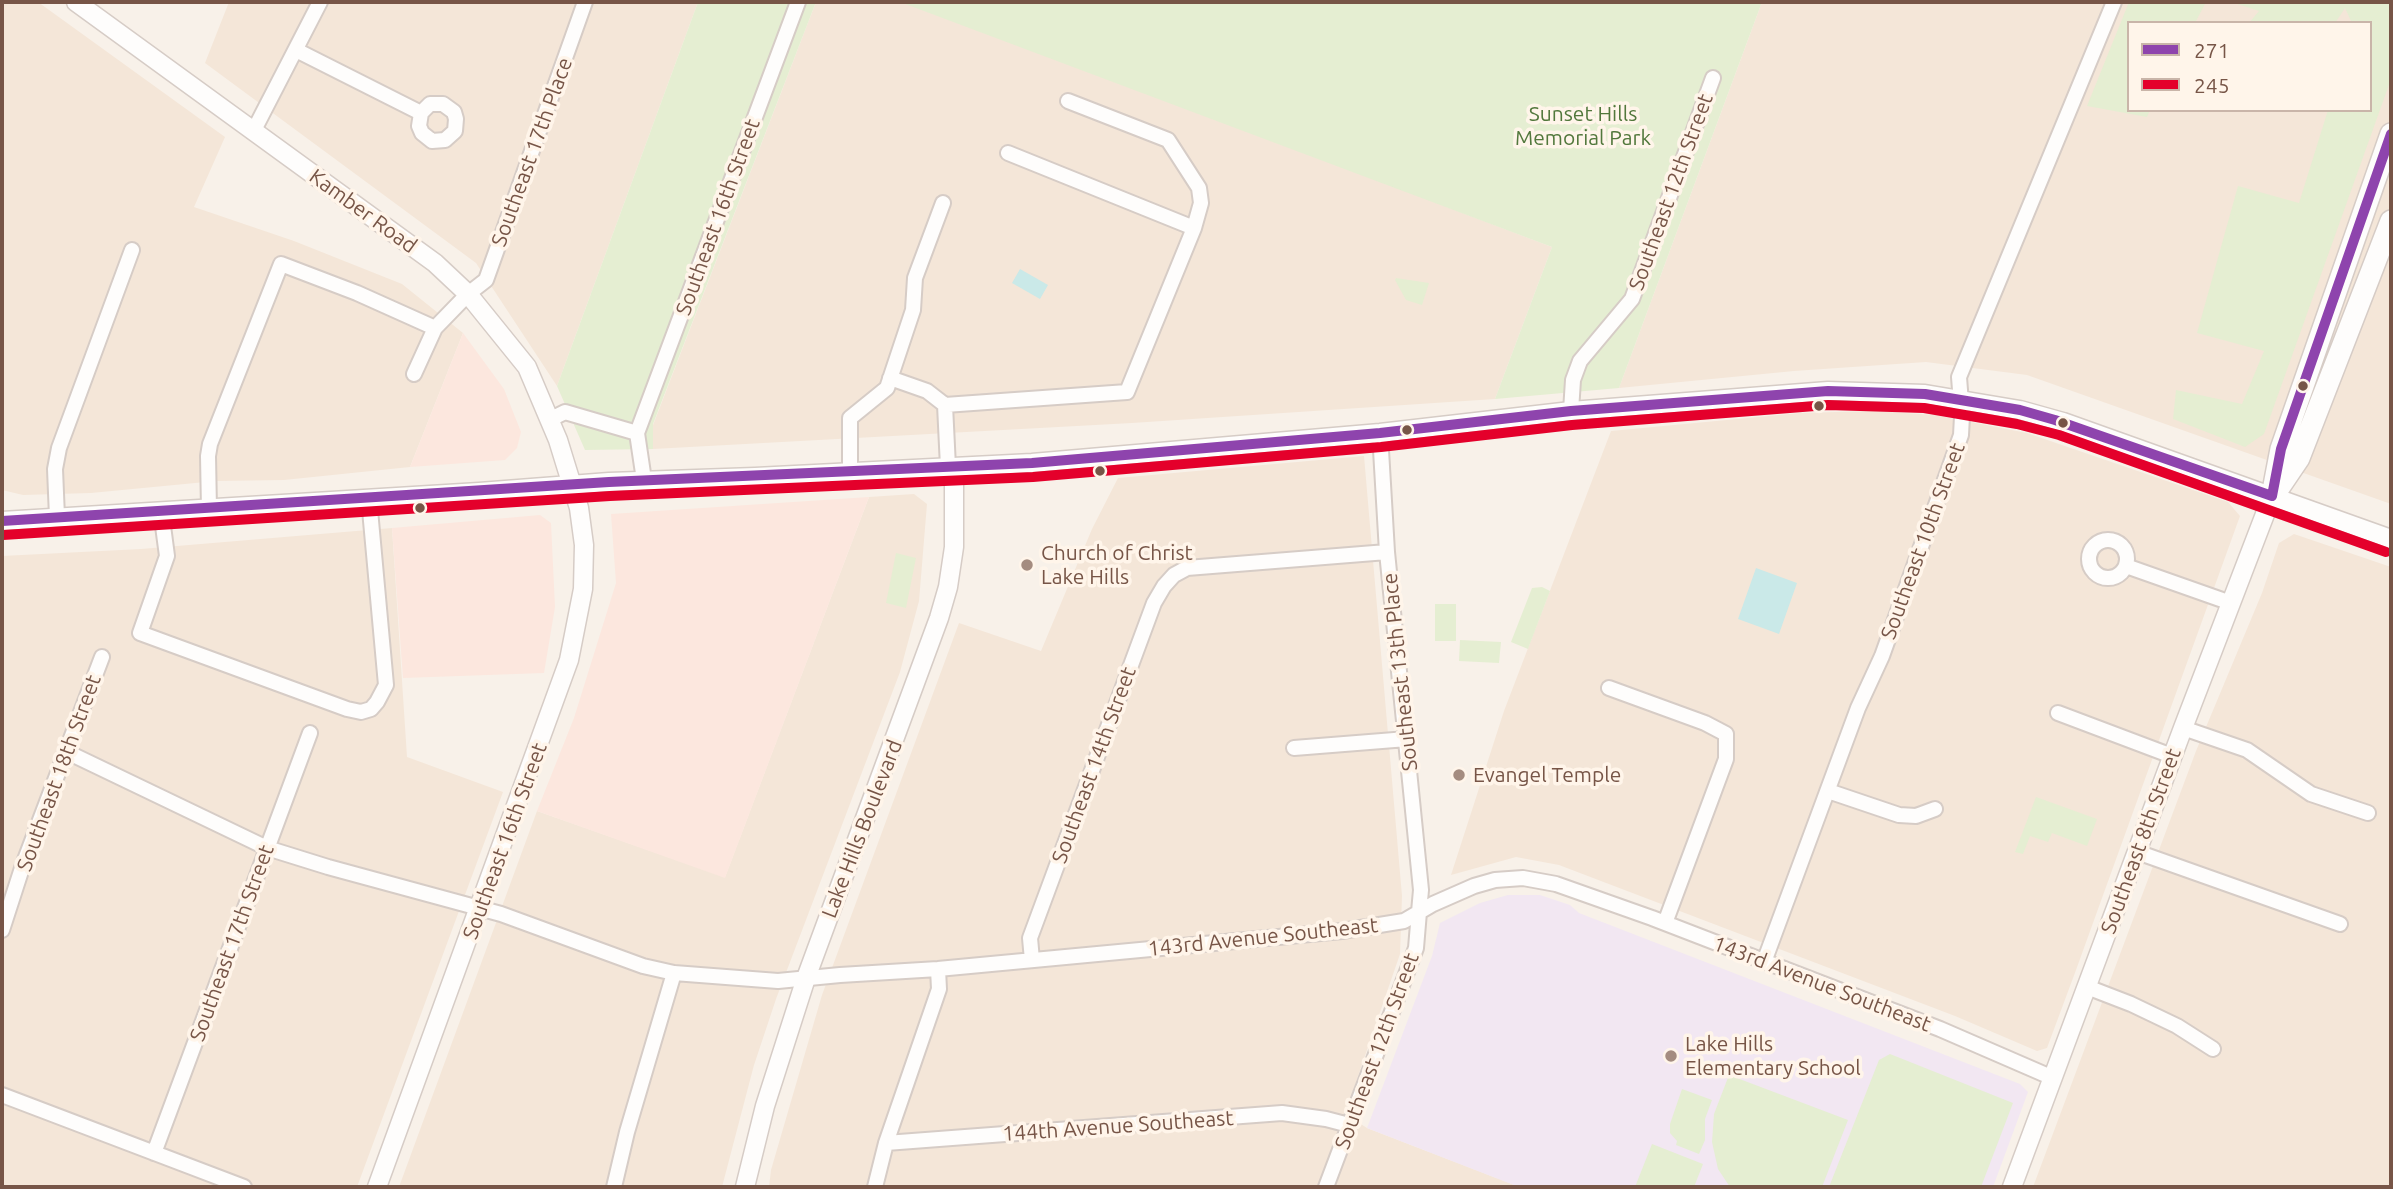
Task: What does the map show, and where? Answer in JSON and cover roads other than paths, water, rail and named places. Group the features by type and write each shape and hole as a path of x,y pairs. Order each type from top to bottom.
{"main road":[{"path":"2272,496 2281,449 2391,134"},
{"path":"2272,496 2299,458 2391,221"}],"street":[{"name":"Kamber Road","path":"76,2 435,263 468,294 527,367 572,485"},
{"path":"253,132 320,2"},
{"name":"Southeast 17th Place","path":"435,328 468,294 486,280 585,2"},
{"name":"Southeast 16th Street","path":"637,433 798,2"},
{"name":"Southeast 10th Street","path":"1764,962 1858,708 1882,656 1961,435 1959,377 2114,2"},
{"path":"296,50 421,113"},
{"name":"Southeast 12th Street","path":"1571,411 1573,380 1580,361 1632,299 1713,78"},
{"path":"890,378 927,391 945,405 1127,392 1194,228 1201,203 1199,188 1168,140 1068,102"},
{"path":"1008,153 1194,228"},
{"path":"850,472 850,418 887,388 913,310 915,278 943,202"},
{"path":"57,517 55,469 59,448 132,250"},
{"path":"209,509 210,444 281,264 357,293 435,328 414,374"},
{"path":"2,520 643,480 1032,463 1380,433 1571,411 1828,391 1925,394 2020,410 2391,539"},
{"path":"945,405 951,467"},
{"path":"549,420 565,412 637,433 643,480"},
{"name":"Southeast 13th Place","path":"1380,433 1387,552 1421,890 1419,912"},
{"name":"Lake Hills Boulevard","path":"745,1187 765,1106 806,978 939,618 948,587 954,547 951,467"},
{"name":"Southeast 16th Street","path":"377,1187 557,699 577,625 583,589 584,545 579,508 572,485"},
{"name":"Southeast 8th Street","path":"2012,1187 2272,496"},
{"path":"160,511 167,556 140,633 361,712 371,709 386,685 369,499"},
{"name":"Southeast 14th Street","path":"1032,960 1030,938 1154,603 1164,586 1174,575 1187,568 1387,552"},
{"path":"2126,566 2231,603"},
{"name":"Southeast 18th Street","path":"2,930 23,865 102,657"},
{"path":"1609,688 1705,723 1732,730 1726,759 1665,923"},
{"path":"2058,713 2172,756"},
{"path":"2183,728 2247,750 2311,794 2368,813"},
{"name":"Southeast 17th Street","path":"154,1153 310,733"},
{"path":"1294,748 1407,739"},
{"path":"67,752 267,848 481,908"},
{"path":"1828,791 1899,815 1916,816 1935,809"},
{"path":"2137,852 2340,924"},
{"name":"143rd Avenue Southeast","path":"481,908 643,966 674,973 778,981 938,970 1342,931 1404,921 1474,887 1495,880 1523,878 1556,884 1665,923 1940,1029 2053,1078"},
{"name":"Southeast 12th Street","path":"1326,1187 1416,947 1419,912"},
{"path":"876,1187 886,1143 939,989 938,970"},
{"path":"614,1187 626,1132 674,973"},
{"path":"2087,987 2177,1026 2213,1049"},
{"path":"2,1095 244,1187"},
{"name":"144th Avenue Southeast","path":"886,1143 1282,1113 1307,1115 1349,1125"}],"water":[{"path":"1020,269 1048,285 1040,299 1012,283"},
{"path":"1756,568 1797,583 1779,634 1738,619"}],"place":[{"name":"Church of Christ Lake Hills","path":"1027,565"},
{"name":"Evangel Temple","path":"1459,775"},
{"name":"Lake Hills Elementary School","path":"1671,1056"}],"park label":[{"name":"Sunset Hills Memorial Park","path":"1583,126"}]}
